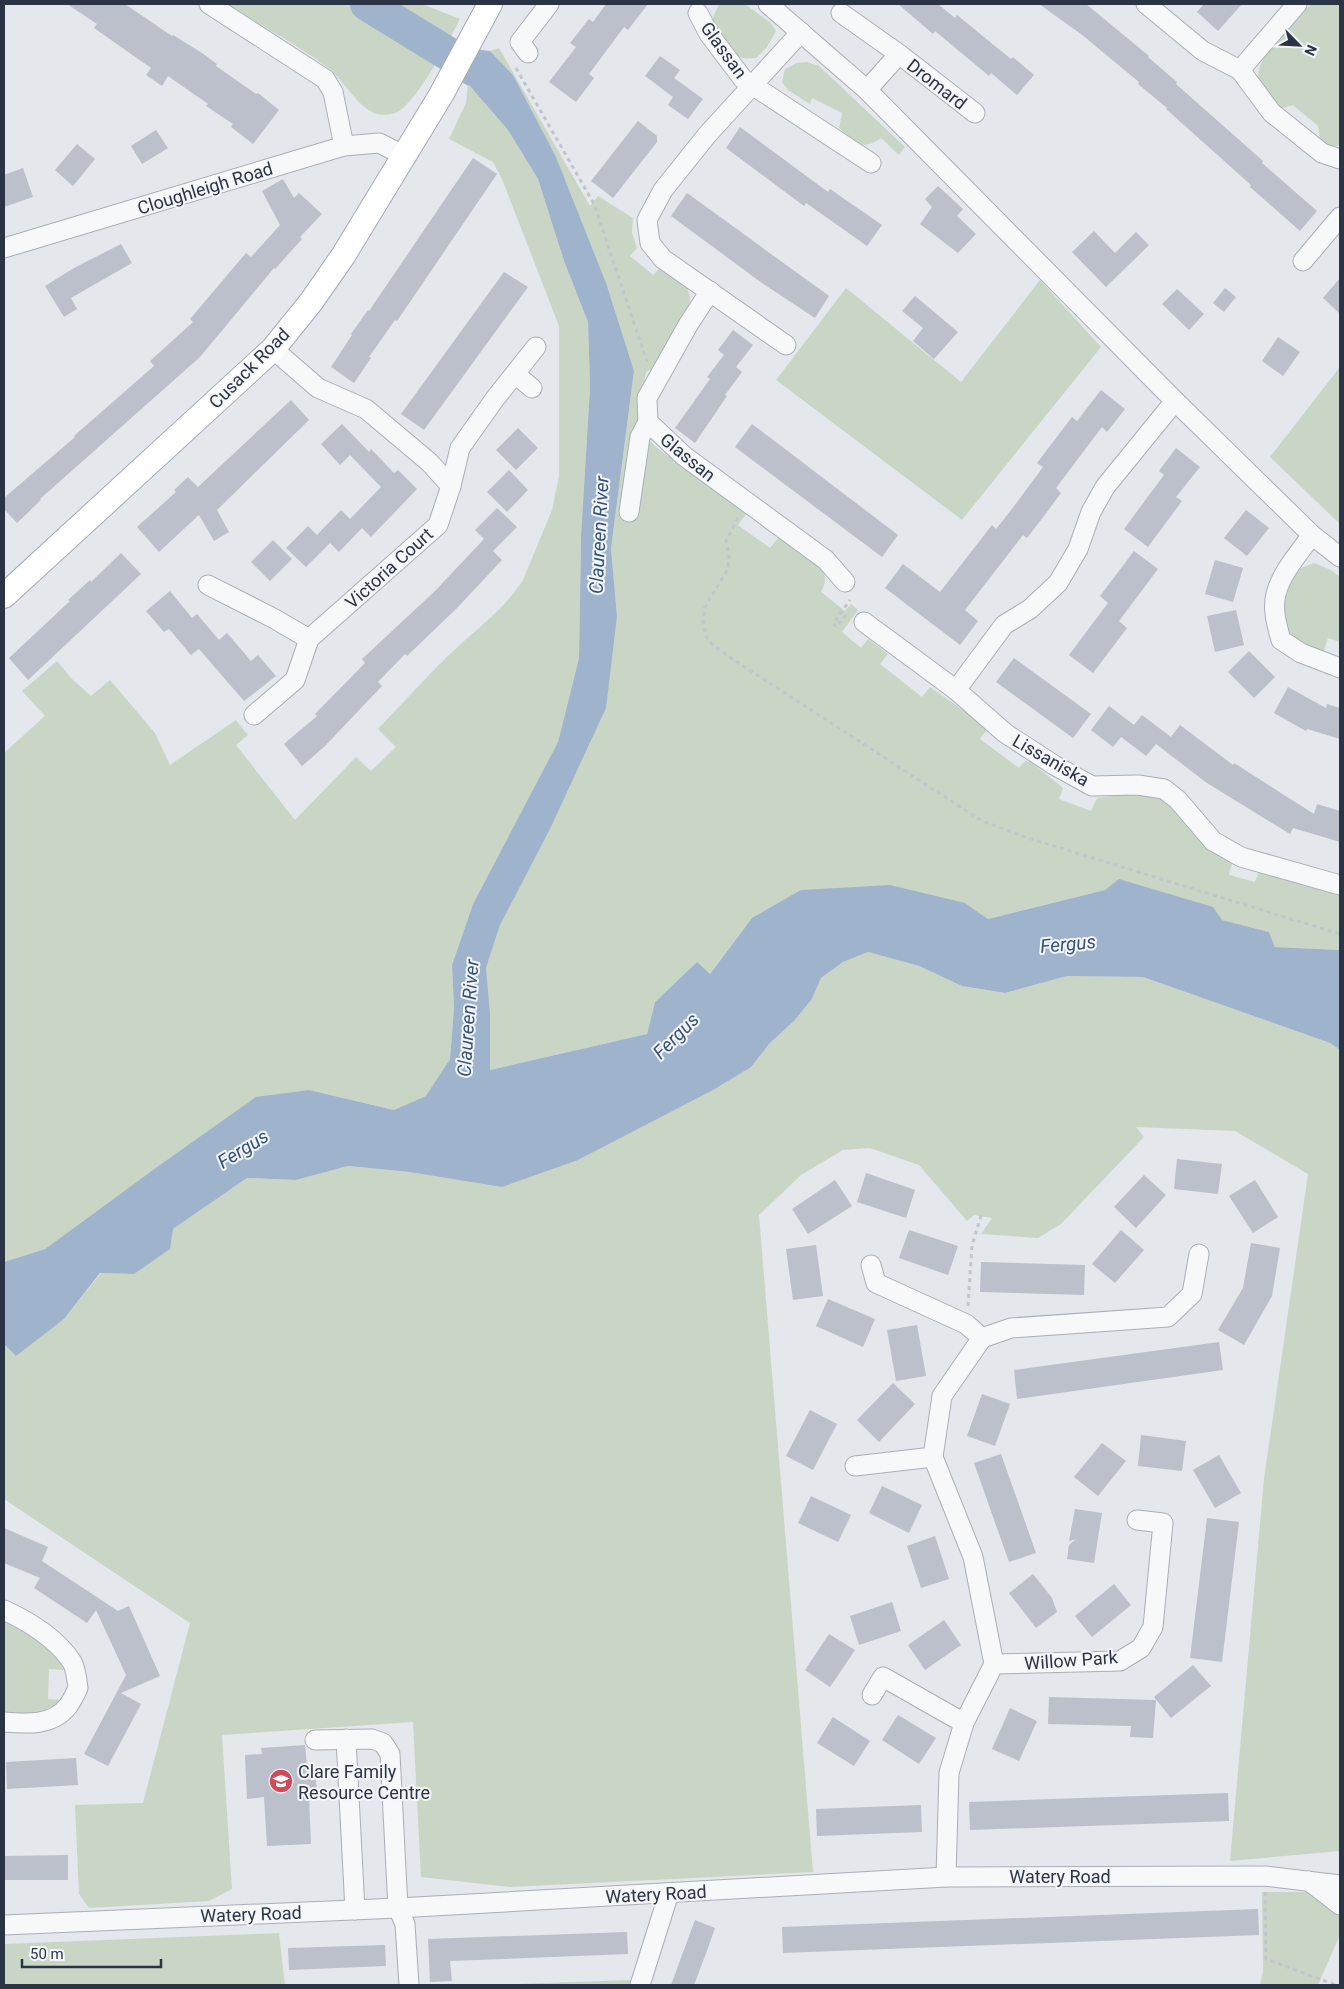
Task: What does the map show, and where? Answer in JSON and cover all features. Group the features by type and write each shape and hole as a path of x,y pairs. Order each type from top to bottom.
{"main road":[{"name":"Cusack Road","path":"4,596 273,349 311,302 338,264 441,95 490,4"}],"street":[{"path":"208,4 325,79 333,92 344,146"},
{"path":"520,58 520,42 549,4"},
{"path":"1146,4 1203,51 1240,70 1272,113 1322,153 1340,159"},
{"path":"1240,70 1297,4"},
{"path":"773,5 867,90 1175,400 1312,535 1340,557"},
{"name":"Glassan","path":"698,13 709,34 743,79 872,163"},
{"name":"Dromard","path":"841,13 899,54 975,113"},
{"name":"Glassan","path":"786,346 663,259 650,243 647,220 669,183 707,135 801,32"},
{"name":"Dromard","path":"867,90 899,54"},
{"name":"Cloughleigh Road","path":"4,248 344,146 379,143 405,156"},
{"path":"1303,261 1340,216"},
{"name":"Glassan","path":"710,291 688,325 647,398 648,422 684,456 826,560 845,582"},
{"name":"Victoria Court","path":"254,715 295,680 309,639 438,525 451,486 460,448 494,400 536,347"},
{"path":"273,349 318,388 366,409 429,462 451,486"},
{"path":"515,374 532,388"},
{"path":"956,690 1004,626 1030,609 1058,583 1078,549 1091,512 1105,488 1175,400"},
{"path":"630,512 640,436 648,422"},
{"path":"1312,535 1288,568 1275,595 1276,620 1280,640 1301,653 1340,668"},
{"path":"208,585 233,588 309,639"},
{"name":"Lissaniska","path":"864,622 956,690 1005,733 1054,765 1092,786 1138,785 1164,789 1178,800 1213,842 1241,858 1340,885"},
{"path":"946,1877 949,1773 964,1723 994,1664 974,1557 934,1457 942,1396 982,1338 1011,1328 1168,1316 1192,1294 1199,1254"},
{"path":"872,1265 876,1283 966,1324 982,1338"},
{"path":"855,1466 934,1457"},
{"name":"Willow Park","path":"994,1664 1120,1661 1141,1648 1153,1627 1164,1523 1137,1520"},
{"path":"4,1610 55,1642 73,1663 78,1688 68,1707 54,1718 36,1723 4,1722"},
{"path":"872,1695 883,1677 964,1723"},
{"path":"346,1739 355,1910"},
{"path":"315,1740 372,1739 383,1743 390,1754 398,1908 405,1924 410,1985"},
{"name":"Watery Road","path":"4,1925 398,1908 946,1877 1265,1876 1340,1884"},
{"path":"1308,1880 1340,1905"},
{"path":"640,1985 669,1893"}],"path":[{"path":"520,58 594,204 654,385"},
{"path":"746,502 726,541 729,555 728,569 705,607 703,623 708,641 728,656 982,821 1028,838 1340,934"},
{"path":"845,582 852,597 833,624 837,627 849,612"},
{"path":"966,1324 972,1245 982,1214"},
{"path":"1265,1876 1266,1959 1336,1985"}],"green space":[{"path":"227,4 422,4 460,19 433,68 416,94 397,112 380,115 361,104 327,67"},
{"path":"719,4 745,4 771,23 776,31 767,47 756,58 738,56 724,43 712,20"},
{"path":"1311,4 1340,4 1340,145 1330,147 1320,139 1318,126 1293,105 1279,109 1259,80 1262,61 1277,40"},
{"path":"499,48 590,206 598,196 633,218 632,233 637,248 630,256 653,275 660,268 686,285 690,297 689,308 655,368 646,372 635,436 649,440 746,514 738,525 770,548 779,537 821,568 825,580 821,592 845,611 851,604 858,610 842,632 861,648 868,639 888,654 880,664 922,697 930,687 988,728 980,739 1019,768 1025,761 1031,762 1063,788 1059,799 1091,811 1097,798 1145,792 1158,795 1169,802 1205,845 1232,863 1229,875 1255,882 1259,871 1340,894 1340,950 1275,947 1269,932 1222,920 1119,880 1105,890 988,919 965,903 752,918 709,975 696,963 655,1002 647,1034 490,1070 486,968 500,924 549,831 617,616 611,549 634,371 513,75 490,51"},
{"path":"807,62 819,66 905,147 899,155 881,138 864,145 854,141 839,128 842,113 812,98 810,104 788,90 782,82 785,69 797,63"},
{"path":"468,82 508,130 538,179 564,261 588,322 590,387 581,536 579,658 558,742 473,904 452,965 454,1008 450,1059 427,1096 394,1110 309,1090 256,1098 157,1167 45,1249 4,1262 4,753 45,716 22,691 57,661 72,679 91,696 110,680 155,733 170,765 236,720 248,735 236,745 295,820 356,757 371,771 396,747 378,729 441,663 498,610 515,591 523,580 552,510 559,476 559,326 502,179 493,162 449,139 466,103"},
{"path":"1040,280 1101,347 962,520 776,380 846,288 961,382"},
{"path":"1340,367 1340,524 1270,457"},
{"path":"1314,563 1331,570 1340,577 1340,642 1328,638 1323,653 1303,646 1286,629 1281,613 1284,592 1299,569"},
{"path":"868,952 919,966 962,986 1005,993 1067,976 1143,977 1330,1043 1340,1050 1340,1851 1230,1861 1264,1479 1308,1174 1235,1131 1136,1127 1144,1137 1061,1224 1038,1238 981,1234 992,1218 974,1215 967,1221 919,1165 870,1148 843,1150 801,1175 759,1215 813,1872 510,1887 421,1877 413,1722 222,1735 232,1889 209,1901 89,1908 79,1894 75,1805 143,1803 190,1623 4,1499 4,1344 15,1355 64,1319 101,1273 134,1274 173,1229 247,1178 296,1180 348,1166 410,1172 578,1160 751,1067 770,1043 794,1021 812,999 821,978 843,962"},
{"path":"4,1621 46,1647 59,1661 64,1670 49,1669 48,1699 62,1700 49,1710 35,1714 4,1713"},
{"path":"1262,1892 1340,1892 1340,1935 1318,1985 1260,1985 1263,1972"},
{"path":"279,1933 285,1985 4,1985 4,1944"},
{"path":"631,1980 629,1985 487,1985"}],"water":[{"name":"Fergus","path":"434,44 490,51 513,75 556,157 606,283 634,371 611,549 617,616 606,708 549,831 500,925 486,968 490,1014 490,1070 647,1034 655,1002 697,962 710,974 752,918 801,890 890,885 965,903 988,919 1105,890 1119,879 1213,907 1222,920 1269,932 1275,947 1340,950 1340,1050 1330,1043 1143,977 1067,976 1005,993 962,986 919,966 868,952 843,962 821,978 812,999 794,1021 770,1043 751,1067 713,1090 578,1160 502,1187 410,1172 348,1166 296,1180 247,1178 173,1229 170,1249 134,1274 100,1273 64,1319 16,1356 4,1344 4,1262 45,1249 256,1097 309,1090 394,1110 426,1096 450,1059 454,1008 452,965 473,904 558,742 579,658 581,536 590,387 588,322 564,261 538,179 508,130"}],"building":[{"path":"67,4 125,4 172,36 202,53 217,64 216,66 256,94 258,93 279,110 253,144 231,127 233,124 206,106 208,104 168,76 162,86 146,75 151,68 94,28 97,24"},
{"path":"606,4 648,4 628,30 624,27 589,74 594,78 576,102 549,82 576,47 570,43 589,19 593,22"},
{"path":"898,4 938,4 955,18 957,15 1011,59 1013,57 1034,75 1017,95 991,73 989,76 935,31 933,34"},
{"path":"1039,4 1086,4 1149,56 1177,82 1176,84 1317,211 1300,231 1250,187 1251,185 1167,108 1138,84 1139,82 1081,34"},
{"path":"1204,4 1242,4 1218,31 1197,12"},
{"path":"660,56 680,70 674,78 703,99 688,119 668,105 673,97 645,76"},
{"path":"638,121 657,136 657,142 613,198 591,181"},
{"path":"740,127 828,192 830,189 882,225 867,246 806,203 804,206 726,148"},
{"path":"156,130 168,148 142,164 131,146"},
{"path":"77,144 95,159 73,186 55,170"},
{"path":"473,158 497,174 397,321 395,320 369,357 371,358 354,383 331,367 351,334 369,311"},
{"path":"23,168 33,197 4,207 4,175"},
{"path":"283,179 294,198 299,193 322,214 300,237 302,239 274,268 200,357 40,499 17,523 4,509 4,498 154,366 150,361 193,322 190,319 246,253 251,257 280,225 262,191"},
{"path":"938,186 963,209 957,216 976,234 958,253 920,224 932,207 925,199"},
{"path":"687,193 829,296 815,318 762,283 671,216"},
{"path":"1094,231 1115,253 1136,232 1149,245 1106,287 1072,252"},
{"path":"121,244 132,263 71,298 77,309 64,317 45,286 74,268"},
{"path":"504,272 528,287 424,430 401,414"},
{"path":"1340,278 1340,314 1323,298"},
{"path":"1225,288 1236,297 1224,312 1213,303"},
{"path":"1177,289 1204,314 1189,330 1162,304"},
{"path":"915,296 958,332 934,359 913,341 923,328 902,311"},
{"path":"733,330 753,345 736,367 742,372 695,443 675,428 710,379 707,377 724,355 718,350"},
{"path":"1278,337 1300,352 1283,376 1262,361"},
{"path":"1101,390 1125,409 1107,432 1102,427 1056,488 1061,493 1044,516 1027,538 1023,535 965,610 978,621 960,645 885,588 903,564 940,592 992,525 996,529 1012,509 1043,467 1037,463 1072,417 1077,421"},
{"path":"291,400 309,420 217,510 229,532 214,541 199,515 159,552 137,527 176,492 174,490 188,477 198,487"},
{"path":"342,424 369,452 371,449 394,473 398,470 417,489 371,537 362,528 339,552 330,543 306,567 286,548 308,526 317,535 341,510 350,519 381,487 350,455 340,465 321,444"},
{"path":"752,424 898,535 882,557 735,447"},
{"path":"518,428 538,448 516,470 496,450"},
{"path":"1176,448 1200,467 1176,497 1182,501 1148,547 1124,529 1164,475 1159,471"},
{"path":"509,470 528,490 507,512 487,492"},
{"path":"497,508 517,527 493,551 502,560 457,608 407,656 405,654 378,682 382,686 324,747 302,766 284,744 317,716 315,714 365,663 362,659 435,591 484,539 475,530"},
{"path":"1246,510 1269,528 1247,556 1224,538"},
{"path":"273,540 292,559 270,581 251,562"},
{"path":"1134,551 1158,569 1119,621 1127,628 1093,673 1069,655 1108,603 1100,596"},
{"path":"121,553 141,574 28,680 9,658 70,601 68,600 90,580 91,582"},
{"path":"1215,560 1243,568 1233,602 1205,594"},
{"path":"170,591 192,618 197,614 219,640 227,633 251,661 258,655 276,676 244,701 199,649 191,655 169,629 164,632 146,611"},
{"path":"1236,610 1244,645 1215,652 1207,616"},
{"path":"1249,651 1275,677 1254,698 1228,672"},
{"path":"1014,658 1091,714 1073,738 996,682"},
{"path":"1288,687 1326,708 1327,704 1340,708 1340,739 1307,729 1306,731 1274,713"},
{"path":"1109,706 1134,725 1142,715 1171,737 1180,725 1233,765 1234,763 1314,814 1317,804 1340,811 1340,842 1293,828 1290,834 1207,783 1156,744 1146,756 1121,737 1113,747 1091,730"},
{"path":"1177,1159 1222,1164 1218,1194 1174,1189"},
{"path":"866,1173 915,1190 906,1218 857,1202"},
{"path":"1144,1175 1166,1195 1136,1228 1114,1207"},
{"path":"835,1180 852,1206 808,1234 792,1209"},
{"path":"1255,1180 1278,1217 1253,1233 1229,1196"},
{"path":"909,1230 958,1246 948,1275 899,1258"},
{"path":"1121,1230 1144,1250 1115,1283 1092,1264"},
{"path":"1251,1243 1280,1248 1272,1296 1244,1345 1218,1330 1243,1288"},
{"path":"816,1245 823,1296 793,1300 786,1249"},
{"path":"981,1262 1085,1265 1084,1295 980,1292"},
{"path":"828,1299 875,1319 863,1347 816,1326"},
{"path":"917,1325 926,1376 896,1381 887,1330"},
{"path":"1219,1342 1223,1370 1017,1399 1014,1370"},
{"path":"893,1383 915,1404 879,1442 857,1420"},
{"path":"982,1394 1010,1404 995,1446 967,1436"},
{"path":"810,1410 837,1424 813,1470 786,1456"},
{"path":"1141,1435 1186,1441 1182,1471 1138,1466"},
{"path":"1102,1443 1126,1461 1098,1496 1074,1477"},
{"path":"1001,1454 1036,1553 1009,1562 974,1463"},
{"path":"1219,1455 1241,1493 1215,1508 1193,1470"},
{"path":"882,1486 922,1505 909,1533 869,1513"},
{"path":"811,1496 851,1515 838,1542 798,1523"},
{"path":"1075,1509 1102,1513 1094,1563 1067,1559 1069,1545 1076,1539 1069,1541"},
{"path":"1207,1518 1239,1522 1222,1662 1190,1658"},
{"path":"4,1528 48,1547 42,1561 118,1611 129,1606 160,1676 121,1693 141,1704 108,1766 84,1754 126,1675 96,1610 87,1623 34,1588 40,1578 4,1563"},
{"path":"935,1536 949,1579 921,1588 907,1546"},
{"path":"1033,1574 1052,1598 1057,1612 1036,1628 1009,1593"},
{"path":"1114,1584 1131,1605 1092,1637 1075,1616"},
{"path":"892,1602 901,1631 859,1645 850,1616"},
{"path":"944,1620 961,1645 925,1670 908,1645"},
{"path":"829,1634 855,1650 830,1687 805,1670"},
{"path":"1193,1665 1211,1686 1171,1718 1154,1697"},
{"path":"1049,1697 1156,1700 1153,1738 1130,1737 1131,1726 1048,1724"},
{"path":"1010,1708 1037,1721 1019,1761 992,1749"},
{"path":"898,1715 936,1738 919,1764 882,1740"},
{"path":"833,1717 870,1741 854,1766 817,1743"},
{"name":"Clare Family Resource Centre","path":"305,1745 307,1766 315,1766 317,1796 309,1796 311,1844 267,1846 264,1797 247,1799 245,1755 262,1754 261,1748"},
{"path":"76,1758 78,1785 7,1789 6,1762"},
{"path":"1228,1793 1229,1821 970,1830 969,1802"},
{"path":"921,1805 922,1832 817,1836 816,1809"},
{"path":"68,1855 68,1880 4,1880 4,1856"},
{"path":"1258,1909 1259,1935 783,1953 782,1927"},
{"path":"695,1920 715,1928 708,1948 694,1985 671,1985"},
{"path":"627,1932 628,1954 450,1961 452,1981 430,1982 428,1939"},
{"path":"385,1945 386,1966 289,1970 288,1948"}],"waterway":[{"name":"Claureen River","path":"367,4 473,69"}],"place":[{"name":"Clare Family Resource Centre","path":"281,1781"}]}
